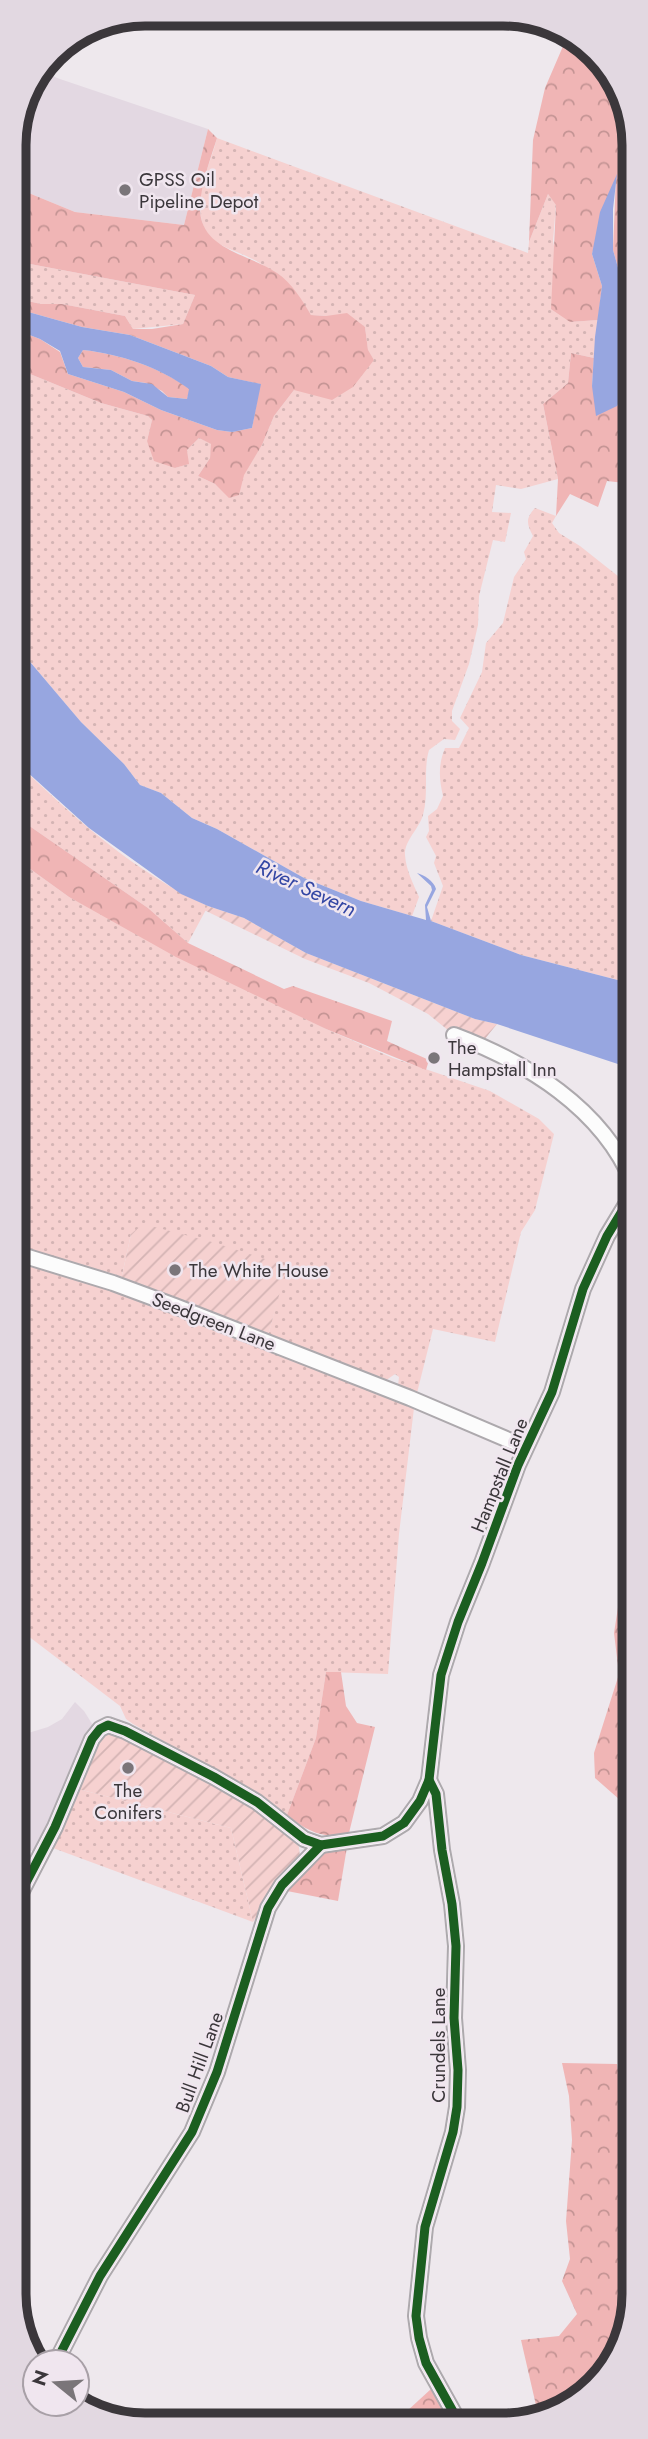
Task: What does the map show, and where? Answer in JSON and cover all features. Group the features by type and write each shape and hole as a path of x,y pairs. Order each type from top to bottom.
{"street":[{"path":"454,1035 500,1054 565,1096 599,1129 622,1162"},
{"name":"Hampstall Lane","path":"429,1780 441,1675 458,1622 525,1447 552,1392 583,1289 607,1236 622,1212"},
{"name":"Seedgreen Lane","path":"26,1257 127,1288 410,1398 525,1447"},
{"path":"26,1882 55,1827 95,1733 108,1725 125,1731 214,1777 257,1802 304,1839 321,1845 383,1836 404,1823 429,1780"},
{"name":"Crundels Lane","path":"429,1780 436,1794 442,1850 452,1904 456,1946 454,2018 458,2070 453,2132 425,2227 416,2316 426,2363 454,2413"},
{"name":"Bull Hill Lane","path":"63,2348 100,2276 192,2132 217,2072 268,1908 282,1885 321,1845"}],"shaded area":[{"path":"50,74 208,129 184,225 75,212 27,192 30,115"},
{"path":"217,138 528,253 529,242 548,194 556,204 553,241 570,322 598,320 594,358 571,353 568,383 543,404 558,479 521,489 496,485 492,512 511,513 505,542 493,540 479,596 478,625 469,664 452,711 452,721 460,729 455,740 444,739 429,750 423,815 405,850 408,871 419,897 412,916 361,901 304,878 217,829 192,818 161,793 140,785 27,658 27,372 101,403 148,416 152,420 147,441 175,468 188,464 187,450 199,438 212,444 210,458 198,476 215,484 229,497 262,445 274,416 294,390 374,360 368,351 365,327 326,316 311,315 281,279 258,262 210,236 204,228 201,216 200,201 204,178"},
{"path":"27,263 195,295 183,324 133,329 125,316 62,304 27,301"},
{"path":"535,508 556,516 552,523 559,533 622,579 622,981 521,955 431,921 443,886 434,863 436,856 426,837 429,831 428,816 437,809 443,796 441,760 445,748 459,748 469,728 460,718 482,672 486,643 503,623 514,577 526,559 524,552 533,536 528,525"},
{"path":"27,772 82,822 130,860 181,893 208,906 188,943 148,908 27,824"},
{"path":"27,866 69,897 326,1029 393,1058 490,1091 539,1119 554,1134 535,1210 521,1232 495,1342 433,1329 417,1393 398,1386 399,1377 395,1374 385,1381 268,1336 286,1266 131,1234 121,1280 26,1253"},
{"path":"208,906 244,918 306,953 475,1019 497,1024 480,1045 454,1035 428,1014 369,983 305,959 204,910"},
{"path":"147,1225 287,1266 268,1336 121,1280 131,1234"},
{"path":"26,1264 140,1300 414,1408 399,1534 388,1674 326,1672 316,1738 287,1815 133,1724 126,1719 120,1706 26,1635"},
{"path":"75,1702 94,1727 37,1855 26,1848 26,1734 48,1727 62,1719"},
{"path":"111,1732 135,1740 255,1807 293,1837 299,1847 300,1857 273,1890 253,1922 231,1828 78,1789 99,1740 105,1733"},
{"path":"78,1789 231,1828 253,1922 53,1848"}],"green space":[{"path":"564,44 592,67 606,86 618,115 622,145 622,282 613,250 616,177 592,254 602,286 598,320 570,322 551,309 556,205 548,194 529,242 533,140 545,88"},
{"path":"208,129 217,138 201,196 200,214 204,227 212,238 223,246 282,277 311,315 347,313 365,327 368,350 374,360 353,387 332,400 294,390 274,416 262,445 244,475 239,495 229,498 215,484 198,476 210,458 211,444 199,438 187,450 189,464 175,468 154,461 147,441 152,420 148,416 101,403 27,372 27,334 60,352 68,374 124,392 161,410 217,430 232,432 252,428 260,384 228,377 211,366 130,335 82,327 27,312 27,301 62,304 125,316 133,329 152,329 183,324 195,295 27,263 27,192 75,212 184,225"},
{"path":"83,350 125,358 165,374 190,389 187,399 168,397 146,383 132,381 111,370 83,367 78,358"},
{"path":"571,353 594,358 592,386 617,406 622,398 622,483 607,481 598,507 570,494 556,516 558,479 543,404 568,383"},
{"path":"27,824 148,908 188,943 284,989 293,986 392,1021 387,1041 429,1060 426,1070 326,1029 176,957 69,897 27,866"},
{"path":"619,1601 621,1604 621,1744 618,1752 621,1756 621,1801 595,1778 594,1753 619,1674 614,1633"},
{"path":"326,1672 341,1672 346,1706 357,1723 375,1727 348,1837 315,1832 287,1815 316,1738"},
{"path":"347,1847 338,1901 287,1891 321,1852"},
{"path":"562,2063 617,2064 621,2093 621,2301 613,2339 592,2372 562,2397 536,2407 521,2340 559,2336 577,2314 562,2281 570,2259 566,2221 572,2140 569,2096"},
{"path":"431,2389 445,2413 405,2413"}],"water":[{"path":"617,174 613,209 613,250 622,282 622,398 617,406 596,416 592,386 602,286 592,254 600,212"},
{"path":"27,312 82,327 130,335 211,366 228,377 261,384 252,428 232,432 217,430 161,410 124,392 68,374 60,351 27,334","holes":["83,350 125,358 177,381 189,389 187,399 168,397 152,384 132,381 111,370 83,367 78,358"]},
{"name":"River Severn","path":"27,658 140,785 161,793 192,818 217,829 304,878 361,901 426,920 425,905 432,890 417,873 420,874 431,881 436,889 427,907 431,921 521,955 622,981 622,1065 475,1019 306,953 244,918 181,894 89,828 27,772"}],"cycle path":[{"path":"26,1882 55,1827 92,1739 100,1729 108,1725 125,1731 214,1777 257,1802 304,1839 321,1845 383,1836 404,1823 420,1801 429,1780 441,1675 458,1622 518,1465 552,1392 583,1289 607,1236 622,1212"},
{"path":"429,1780 436,1794 442,1850 452,1904 456,1946 454,2018 458,2070 453,2132 425,2227 416,2316 426,2363 454,2413"},
{"path":"63,2348 100,2276 192,2132 217,2072 268,1908 282,1885 321,1845"}],"place":[{"name":"GPSS Oil Pipeline Depot","path":"125,190"},
{"name":"The Hampstall Inn","path":"434,1058"},
{"name":"The White House","path":"175,1270"},
{"name":"The Conifers","path":"128,1768"}]}
